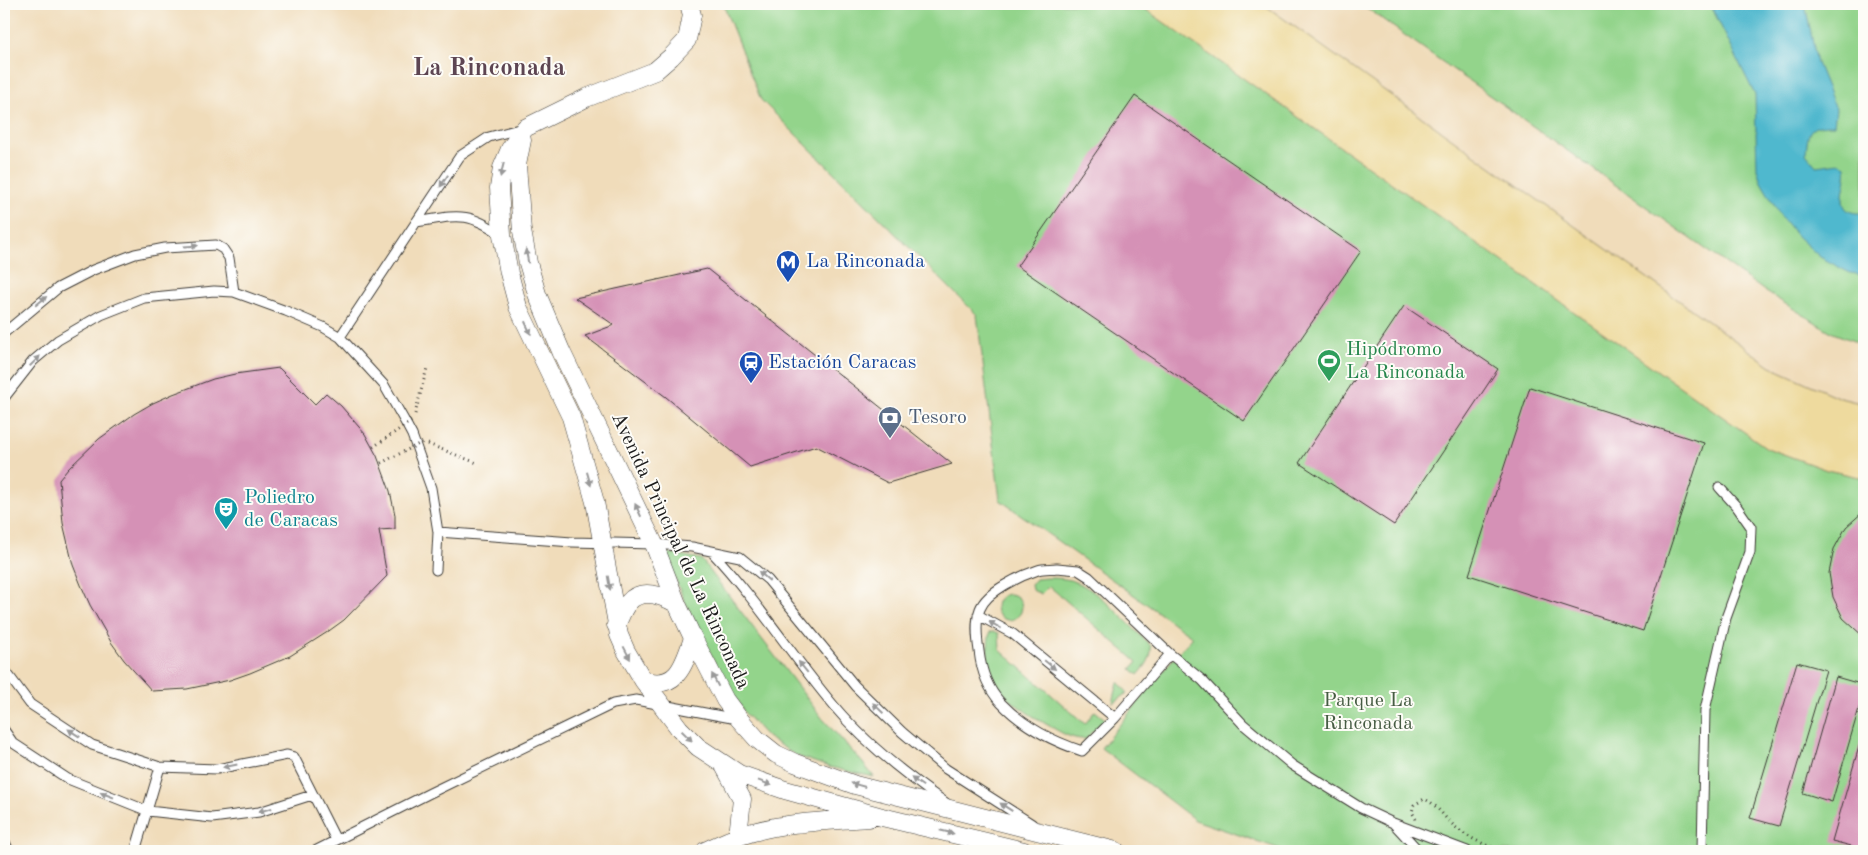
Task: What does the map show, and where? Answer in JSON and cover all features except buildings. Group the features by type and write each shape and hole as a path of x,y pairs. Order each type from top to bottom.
{"street":[{"path":"688,4 692,15 688,40 655,71 586,98 525,128 510,149 502,168 499,188 502,235 518,307 571,417 595,502 616,625 626,651 659,704 679,728 698,747 739,774 785,790 882,817 1024,851"},
{"name":"Avenida Principal de La Rinconada","path":"525,128 517,166 522,231 528,263 535,286 561,351 654,544 677,604 693,638 725,700 740,720 757,739 776,754 855,785 1116,851"},
{"path":"616,625 628,602 638,596 649,594 662,596 677,604"},
{"path":"643,680 653,683 667,682 677,674 684,664 693,638"},
{"path":"721,762 742,799 738,836"},
{"path":"704,851 738,836 757,831 810,822 882,817"}],"lane":[{"path":"340,337 460,156 489,137 525,128"},
{"path":"416,222 459,215 484,223 502,235"},
{"path":"4,333 58,288 93,270 127,257 165,248 216,245 223,249 229,258 234,292"},
{"path":"4,398 33,360 58,340 101,315 144,298 234,292 323,327 340,337 384,384 412,435 431,488 438,532 436,570"},
{"path":"1702,851 1705,710 1726,618 1750,552 1751,528 1737,507 1719,487"},
{"path":"438,532 572,542 692,547 740,557 768,580 855,686 902,732 939,763 1047,834"},
{"path":"712,551 835,708 911,779 957,810"},
{"path":"1170,654 1115,718 1082,751 1059,743 1020,719 1001,703 992,692 981,664 978,648 978,615 981,607 1001,586 1039,569 1078,570 1088,577 1170,654 1202,680 1243,724 1292,765 1361,808 1467,851"},
{"path":"978,615 1013,634 1115,718"},
{"path":"4,669 30,704 92,745 160,767 218,769 287,755 294,757 336,840"},
{"path":"315,851 614,704 636,700 740,720"},
{"path":"4,730 13,743 68,780 148,811 212,818 259,812 312,795"},
{"path":"136,848 160,767"},
{"path":"1394,823 1418,851"},
{"path":"4,840 9,851"}],"path":[{"path":"373,447 413,420 427,368"},
{"path":"381,463 425,441"},
{"path":"445,452 477,463"},
{"path":"1420,820 1414,816 1413,808 1419,801 1424,799 1435,805 1456,828 1472,838 1504,851"},
{"path":"1460,837 1472,838"}],"green space":[{"name":"Hipódromo La Rinconada","path":"723,4 1138,4 1767,448 1827,470 1864,478 1864,851 1286,851 1195,820 1101,748 1193,637 1000,500 977,315 761,100"},
{"path":"1361,4 1864,4 1864,345 1833,333 1766,292"},
{"path":"664,552 701,559 822,718 874,777 829,767 797,756 767,737 744,712 715,663 684,600"},
{"path":"1060,578 1083,585 1104,600 1151,646 1148,662 1138,675 1131,669 1137,662 1049,586 1041,594 1032,590 1031,585 1036,579"},
{"path":"1009,594 1018,598 1022,607 1018,616 1009,620 1000,616 996,607 1000,598"},
{"path":"990,632 999,633 1000,650 1085,724 1095,711 1105,719 1086,739 1070,737 1032,716 1009,698 1000,688 993,677 989,664"},
{"path":"1118,682 1128,693 1113,703"}],"sand":[{"path":"1138,4 1263,4 1775,369 1840,398 1864,404 1864,478 1827,470 1767,448"}],"water":[{"path":"1710,4 1805,4 1817,63 1836,109 1834,125 1819,126 1811,130 1806,154 1816,166 1839,163 1846,166 1844,204 1853,213 1864,213 1864,275 1850,273 1820,257 1798,237 1782,218 1761,182 1757,169 1755,95"}],"place":[{"name":"La Rinconada","path":"788,283"},
{"name":"Hipódromo La Rinconada","path":"1329,382"},
{"name":"Estación Caracas","path":"751,384"},
{"name":"Tesoro","path":"890,439"},
{"name":"Poliedro de Caracas","path":"226,530"}],"district":[{"name":"La Rinconada","path":"489,68"}],"park label":[{"name":"Parque La Rinconada","path":"1368,712"}]}
